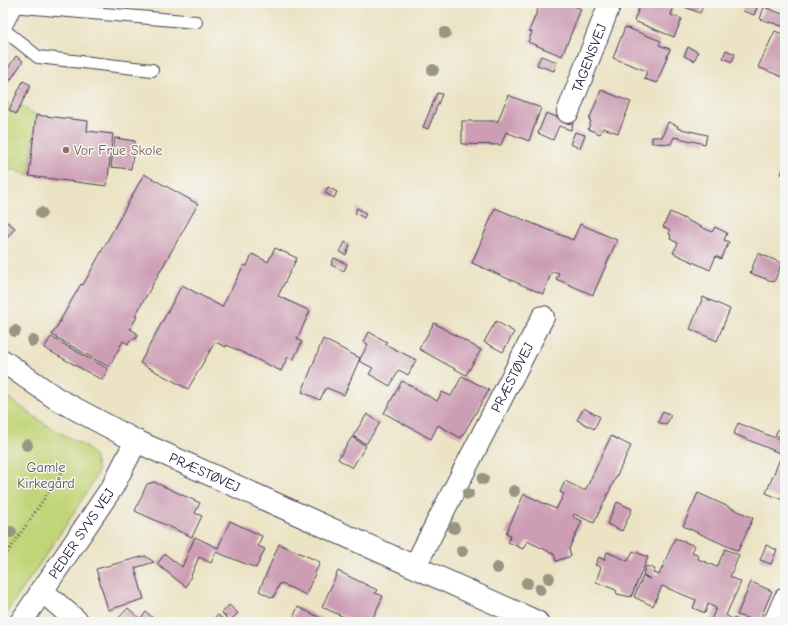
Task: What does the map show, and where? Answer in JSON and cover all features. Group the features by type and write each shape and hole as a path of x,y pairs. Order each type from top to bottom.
{"street":[{"name":"TAGENSVEJ","path":"568,112 610,3"},
{"name":"PRÆSTØVEJ","path":"415,566 543,317"},
{"name":"PRÆSTØVEJ","path":"3,361 57,400 136,441 538,622"},
{"name":"PEDER SYVS VEJ","path":"21,622 113,486 136,441"},
{"path":"42,590 78,622"},
{"path":"775,622 785,599"}],"lane":[{"path":"9,10 196,22"},
{"path":"3,29 38,56 152,70"}],"path":[{"path":"3,559 67,466"}],"green space":[{"path":"3,101 12,105 9,110 16,114 21,105 36,115 29,176 12,169 3,179"},
{"name":"Gamle Kirkegård","path":"3,394 45,424 86,447 94,455 98,471 68,522 3,618"}],"building":[{"path":"544,3 567,3 581,9 562,56 528,42 532,32 529,31 540,4 543,5"},
{"path":"641,3 675,3 671,15 682,19 674,37 634,21"},
{"path":"675,3 704,3 700,13"},
{"path":"746,3 758,5 754,15 743,11"},
{"path":"764,7 785,15 785,27 760,19"},
{"path":"625,27 661,41 659,45 670,49 657,83 644,79 647,71 613,58"},
{"path":"775,31 785,35 783,42 785,43 785,78 758,67"},
{"path":"688,47 698,52 694,61 684,56"},
{"path":"726,50 735,54 732,62 723,58"},
{"path":"16,56 23,61 3,91 3,76"},
{"path":"541,56 557,62 554,71 537,65"},
{"path":"23,81 31,85 16,114 9,110"},
{"path":"601,90 631,102 618,133 603,128 600,134 588,129 591,121 589,120"},
{"path":"437,93 442,94 428,129 423,127"},
{"path":"508,95 541,108 529,141 506,132 501,145 462,144 462,121 498,121"},
{"path":"546,113 573,123 571,130 559,126 553,140 538,133"},
{"path":"36,115 88,121 87,131 113,134 107,186 29,176"},
{"path":"668,122 678,126 677,128 707,135 705,144 674,137 671,144 652,143 652,137 662,137"},
{"path":"575,132 585,135 580,148 570,144"},
{"path":"115,138 135,141 131,169 111,167"},
{"path":"784,166 785,167 785,175 781,174"},
{"path":"144,174 198,204 135,316 137,317 130,329 137,333 137,338 130,340 128,344 123,341 109,367 52,335 81,284 83,285"},
{"path":"328,187 337,192 334,198 325,193"},
{"path":"357,208 366,213 364,218 355,213"},
{"path":"495,208 573,240 580,224 617,240 593,295 556,279 559,273 552,271 543,294 472,263"},
{"path":"670,212 712,232 715,227 727,233 724,240 729,242 721,259 716,256 710,270 673,253 678,243 670,239 670,230 663,227"},
{"path":"3,219 15,228 3,243"},
{"path":"345,242 350,245 346,255 340,252"},
{"path":"275,248 297,258 278,296 310,311 297,339 302,342 293,360 288,357 281,371 227,345 226,347 215,342 188,389 140,363 182,285 222,307 244,265 247,266 252,254 268,262"},
{"path":"758,253 782,263 785,255 785,267 781,265 774,282 750,273"},
{"path":"334,258 347,264 344,271 331,265"},
{"path":"703,297 730,309 717,341 690,329"},
{"path":"496,321 514,332 503,352 484,342"},
{"path":"434,323 481,350 466,375 419,349"},
{"path":"369,332 387,342 385,344 416,360 408,375 399,370 390,386 369,374 373,368 359,361 368,344 364,342"},
{"path":"51,337 108,369 102,380 44,348"},
{"path":"323,339 360,358 344,395 327,388 325,389 320,400 302,392"},
{"path":"462,376 489,390 461,438 438,425 431,439 384,413 402,381 437,401 442,392 451,396"},
{"path":"584,408 600,417 594,429 577,420"},
{"path":"663,411 671,415 666,425 658,422"},
{"path":"367,414 380,423 366,444 353,436"},
{"path":"738,423 785,442 785,501 766,493 782,454 734,434"},
{"path":"779,428 785,431 785,440 775,435"},
{"path":"611,436 631,446 594,523 574,514 573,517 582,521 569,549 571,556 556,561 554,554 527,541 523,549 508,542 511,535 506,533 524,494 556,509 564,494 560,492 565,481 585,491"},
{"path":"352,437 366,446 352,468 338,459"},
{"path":"154,482 200,503 195,513 202,516 192,537 135,511 147,484"},
{"path":"698,493 753,518 738,551 683,526"},
{"path":"617,502 632,509 622,531 607,524"},
{"path":"230,521 262,536 258,546 265,549 256,568 216,552 211,563 199,557 186,587 157,564 165,554 182,567 195,537 218,548"},
{"path":"675,538 695,546 692,552 699,555 698,559 717,567 725,549 739,555 730,577 741,582 726,615 733,620 734,618 743,622 710,622 716,608 708,604 705,613 693,608 696,600 662,586 653,606 634,597 643,576 650,579 643,574 646,566 655,569 653,573 659,575"},
{"path":"279,544 320,562 306,595 280,583 273,598 259,591"},
{"path":"766,545 777,550 771,564 760,560"},
{"path":"633,551 648,557 631,597 617,594 616,590 596,582 601,567 595,565 599,557 604,560 607,552 628,561"},
{"path":"145,556 154,562 135,568 144,599 108,610 96,569"},
{"path":"338,571 377,590 375,593 383,596 371,622 355,622 322,607"},
{"path":"751,582 772,591 759,622 737,615"},
{"path":"229,605 238,613 230,621 222,613"},
{"path":"298,607 321,618 319,622 291,622"},
{"path":"128,608 140,619 146,612 153,618 149,622 115,622"},
{"path":"218,615 226,622 209,622"}],"place":[{"name":"Vor Frue Skole","path":"66,150"}]}
